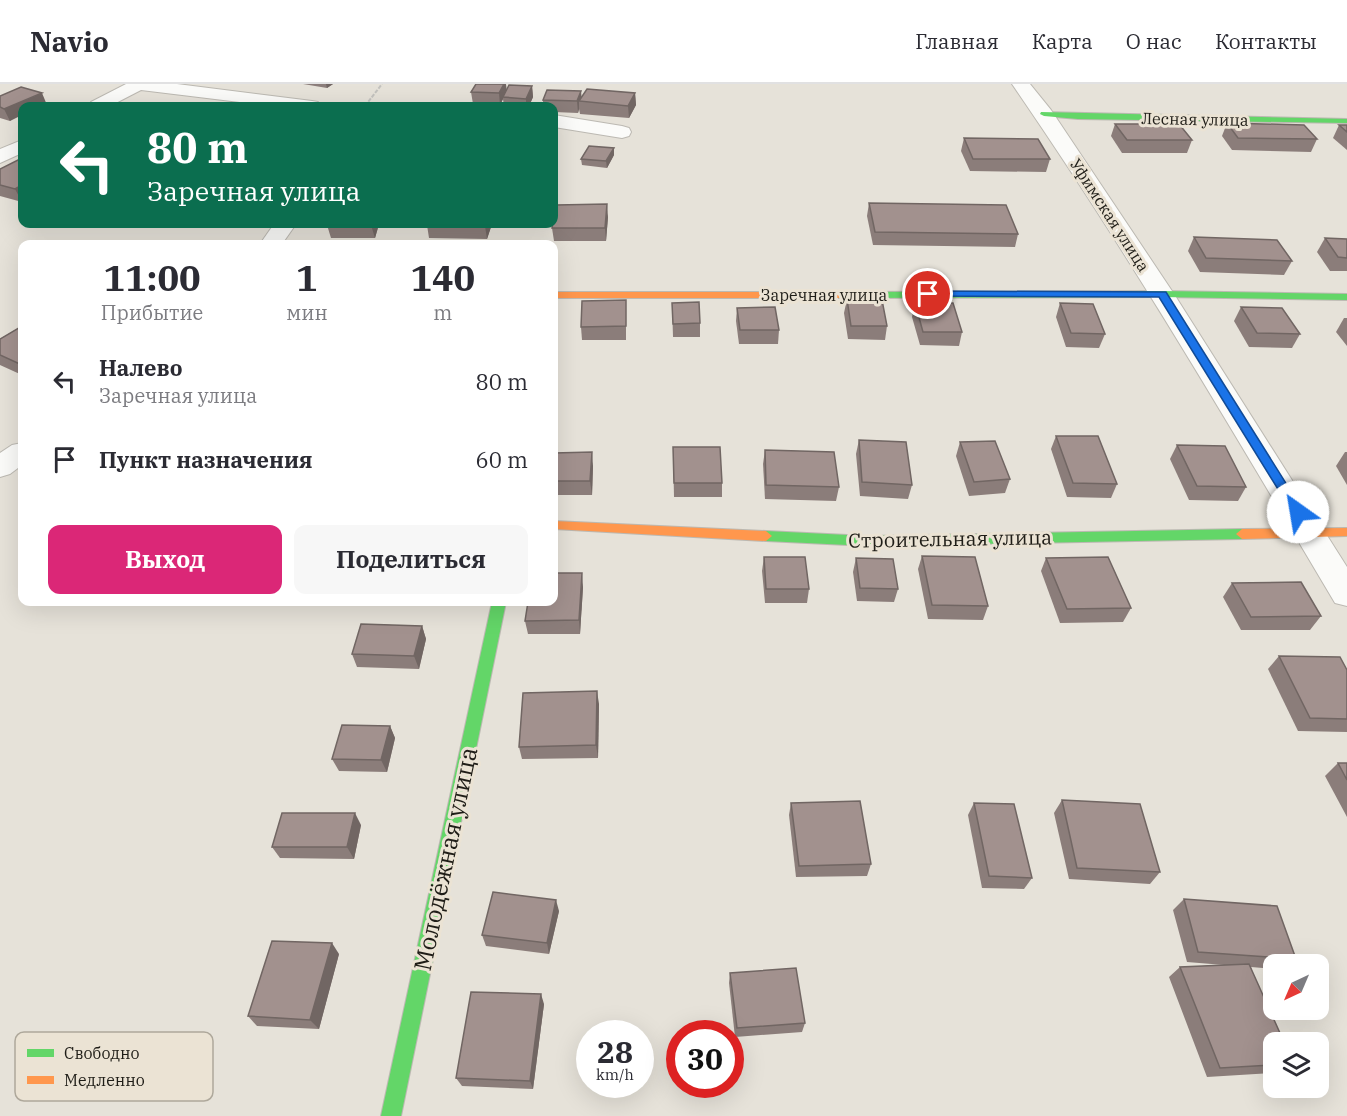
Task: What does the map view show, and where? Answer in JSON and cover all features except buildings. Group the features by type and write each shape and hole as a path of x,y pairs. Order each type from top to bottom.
{"street":[{"path":"104,102 136,84 280,102"},
{"name":"Уфимская улица","path":"1021,84 1044,114 1162,294 1347,594"},
{"name":"Лесная улица","path":"1044,114 1078,117 1347,121"},
{"path":"558,122 622,132"},
{"path":"0,157 18,148"},
{"name":"Заречная улица","path":"558,295 1162,294 1347,297"},
{"path":"0,467 18,455"},
{"name":"Строительная улица","path":"558,525 868,541 1347,532"},
{"name":"Молодёжная улица","path":"391,1116 499,606"}],"path":[{"path":"368,102 382,84"}],"traffic: fast":[{"path":"1044,114 1078,117 1347,121"},
{"path":"839,295 1162,294 1347,297"},
{"path":"766,536 868,541 1242,534"},
{"path":"391,1116 498,606"}],"traffic: slow":[{"path":"558,295 839,295"},
{"path":"558,525 766,536"},
{"path":"1242,534 1347,532"}],"route":[{"path":"928,294 1162,294 1298,512"}]}
